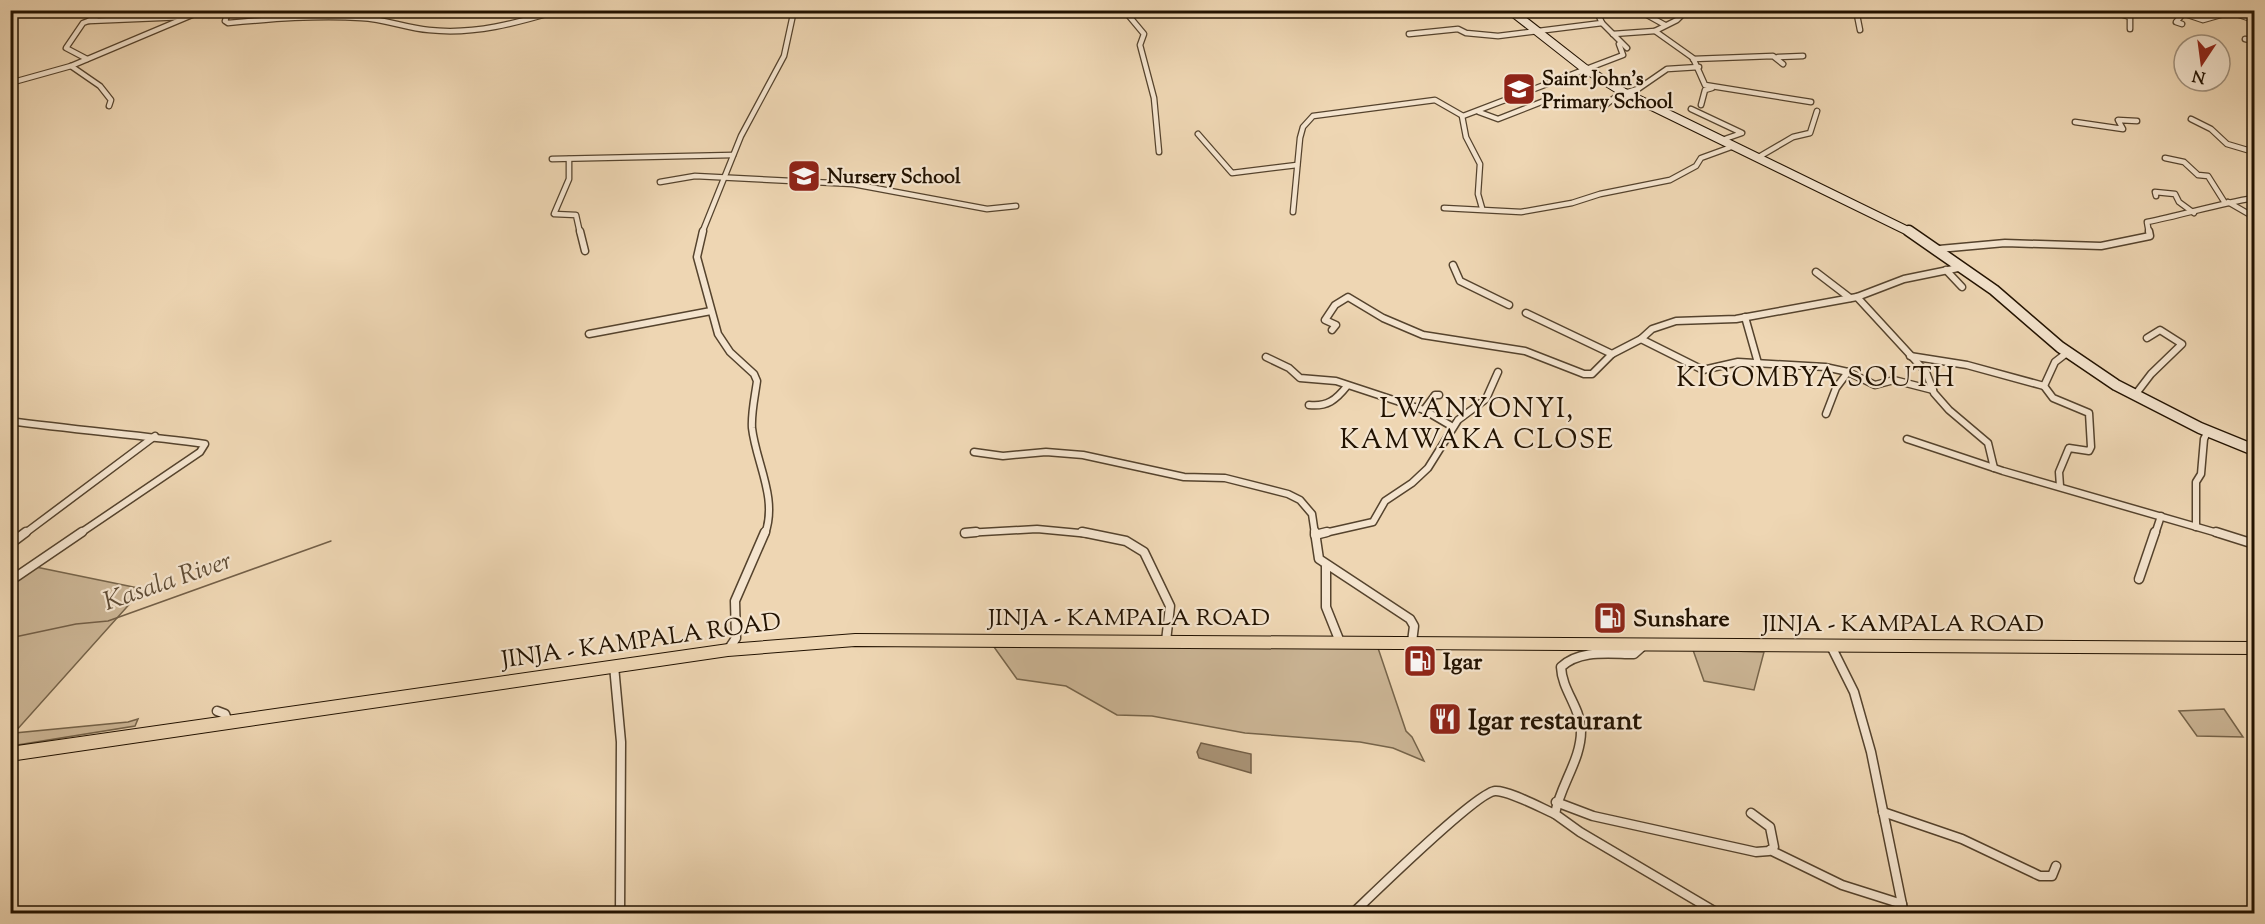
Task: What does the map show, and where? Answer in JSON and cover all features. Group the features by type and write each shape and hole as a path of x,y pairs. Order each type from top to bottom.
{"highway":[{"name":"JINJA - KAMPALA ROAD","path":"10,754 222,717 728,650 855,640 2254,648"}],"street":[{"path":"89,21 106,10"},
{"path":"10,83 70,66 204,10"},
{"path":"229,10 225,21 228,23 301,17 362,18 451,31 492,29 560,10"},
{"path":"660,14 667,10"},
{"path":"728,650 736,638 735,601 766,535 769,513 765,474 752,427 757,381 754,374 725,345 711,311 697,257 700,238 741,136 784,56 794,10"},
{"path":"1124,10 1144,34 1140,45 1154,98 1159,152"},
{"path":"1509,10 1584,68 1627,93 1909,231 1939,249 1994,290 2068,352 2135,395 2208,431 2254,450"},
{"path":"1293,212 1297,165 1304,127 1313,116 1435,100 1462,116 1479,112 1584,68 1623,55 1613,34 1602,23 1596,10"},
{"path":"1638,10 1665,25"},
{"path":"1613,34 1655,31 1677,20 1687,10"},
{"path":"1856,10 1860,30"},
{"path":"2107,10 2133,13"},
{"path":"2127,10 2133,13"},
{"path":"2173,10 2203,20 2229,11 2254,20"},
{"path":"2130,29 2133,13"},
{"path":"2182,24 2176,22 2183,14"},
{"path":"89,21 188,17"},
{"path":"87,59 66,48 83,23 100,18"},
{"path":"1409,34 1456,29 1466,33 1496,36 1602,23"},
{"path":"1655,31 1693,59 1699,67 1704,83 1714,88 1810,102"},
{"path":"2245,39 2254,41"},
{"path":"1619,44 1627,48"},
{"path":"1693,59 1803,56"},
{"path":"1778,57 1783,64"},
{"path":"70,66 100,86 111,100 110,106"},
{"path":"1603,107 1618,95 1650,82 1667,69 1699,67"},
{"path":"1701,105 1705,90 1714,88"},
{"path":"1479,112 1498,119 1545,101"},
{"path":"1691,110 1742,133 1722,140"},
{"path":"1757,158 1793,137 1810,133 1817,111"},
{"path":"1462,116 1466,137 1479,164 1478,194 1482,208"},
{"path":"2191,119 2211,129 2226,143 2254,152"},
{"path":"2075,122 2124,129 2118,120 2137,121"},
{"path":"1198,134 1232,173 1297,165"},
{"path":"1444,208 1528,211 1670,180 1696,166 1701,158 1734,146"},
{"path":"552,159 733,155"},
{"path":"2165,158 2186,162 2195,169 2198,175 2208,176 2226,202 2254,217"},
{"path":"568,159 569,179 554,213 576,216 585,250"},
{"path":"660,182 696,176 853,184 987,209 1016,206"},
{"path":"2156,196 2155,192 2175,194 2179,202 2194,213"},
{"path":"1939,249 2005,243 2101,246 2150,236 2147,222 2194,213 2212,205 2254,198"},
{"path":"1453,265 1460,281 1509,305"},
{"path":"1332,330 1336,325 1325,320 1335,305 1348,297 1383,318 1423,335 1526,351 1584,374 1592,374 1612,354 1641,339 1657,327 1685,319 1722,320 1853,298 1904,279 1963,267"},
{"path":"1946,270 1962,287"},
{"path":"1816,272 1853,298 1926,372 1933,390 1948,410 1988,443 1994,468"},
{"path":"589,334 711,311"},
{"path":"1526,313 1612,354"},
{"path":"1745,317 1758,363"},
{"path":"2135,395 2151,374 2182,344 2161,331 2156,331 2147,338"},
{"path":"1641,339 1703,370 1738,362 1825,368 1848,372 1875,385 1882,380 1910,383 1933,390"},
{"path":"2060,486 2059,472 2069,448 2089,451 2091,447 2089,412 2082,407 2054,400 2049,397 2044,386 2051,366 2061,355 2068,352"},
{"path":"1910,356 1968,364 2044,386"},
{"path":"1266,357 1289,368 1300,378 1336,381 1424,410 1453,427"},
{"path":"1315,535 1373,522 1385,501 1428,468 1446,444 1453,427 1464,414 1486,399 1498,372"},
{"path":"1826,414 1836,388 1848,372"},
{"path":"1309,405 1329,405 1337,400 1347,386"},
{"path":"1424,410 1435,396 1439,395"},
{"path":"10,421 96,434 122,432 155,436 203,443 204,447 10,581"},
{"path":"2196,527 2196,482 2201,474 2204,439 2208,431"},
{"path":"10,544 155,436"},
{"path":"1907,439 1994,468 2254,544"},
{"path":"974,452 1003,456 1046,452 1083,455 1184,477 1216,477 1237,480 1300,500 1312,514 1319,560 1377,595 1410,620 1414,626 1412,642"},
{"path":"2139,579 2161,516"},
{"path":"965,533 1037,529 1097,535 1136,545 1144,552 1170,606 1171,614 1166,641"},
{"path":"1326,566 1326,607 1340,642"},
{"path":"1555,814 1559,788 1578,751 1581,731 1577,711 1564,685 1561,668 1571,659 1583,656 1634,654 1643,646"},
{"path":"1831,646 1854,692 1871,752 1903,909"},
{"path":"614,666 621,742 620,914"},
{"path":"1352,914 1437,834 1489,793 1495,791 1555,814 1580,832 1719,914"},
{"path":"1556,802 1593,816 1693,839 1756,852 1770,850 1842,885 1903,909"},
{"path":"1883,812 1962,839 2040,876 2052,876 2056,866"},
{"path":"1751,813 1770,827 1775,839 1774,847 1770,850"}],"shaded area":[{"path":"31,566 143,589 14,733 128,722 138,719 135,726 11,746 11,580"},
{"path":"994,647 1378,648 1406,731 1412,737 1424,761 1393,748 1360,742 1245,733 1152,716 1117,715 1066,686 1017,679"},
{"path":"1693,650 1764,652 1754,690 1704,681"},
{"path":"2224,709 2243,737 2197,736 2179,711"},
{"path":"1201,743 1251,754 1251,773 1199,758 1197,752"}],"waterway":[{"name":"Kasala River","path":"10,638 76,624 108,621 331,541"}],"place":[{"name":"Saint John's Primary School","path":"1519,89"},
{"name":"Nursery School","path":"804,176"},
{"name":"Sunshare","path":"1610,618"},
{"name":"Igar","path":"1420,661"},
{"name":"Igar restaurant","path":"1445,719"}],"district":[{"name":"KIGOMBYA SOUTH","path":"1816,377"},
{"name":"LWANYONYI, KAMWAKA CLOSE","path":"1477,424"}]}
